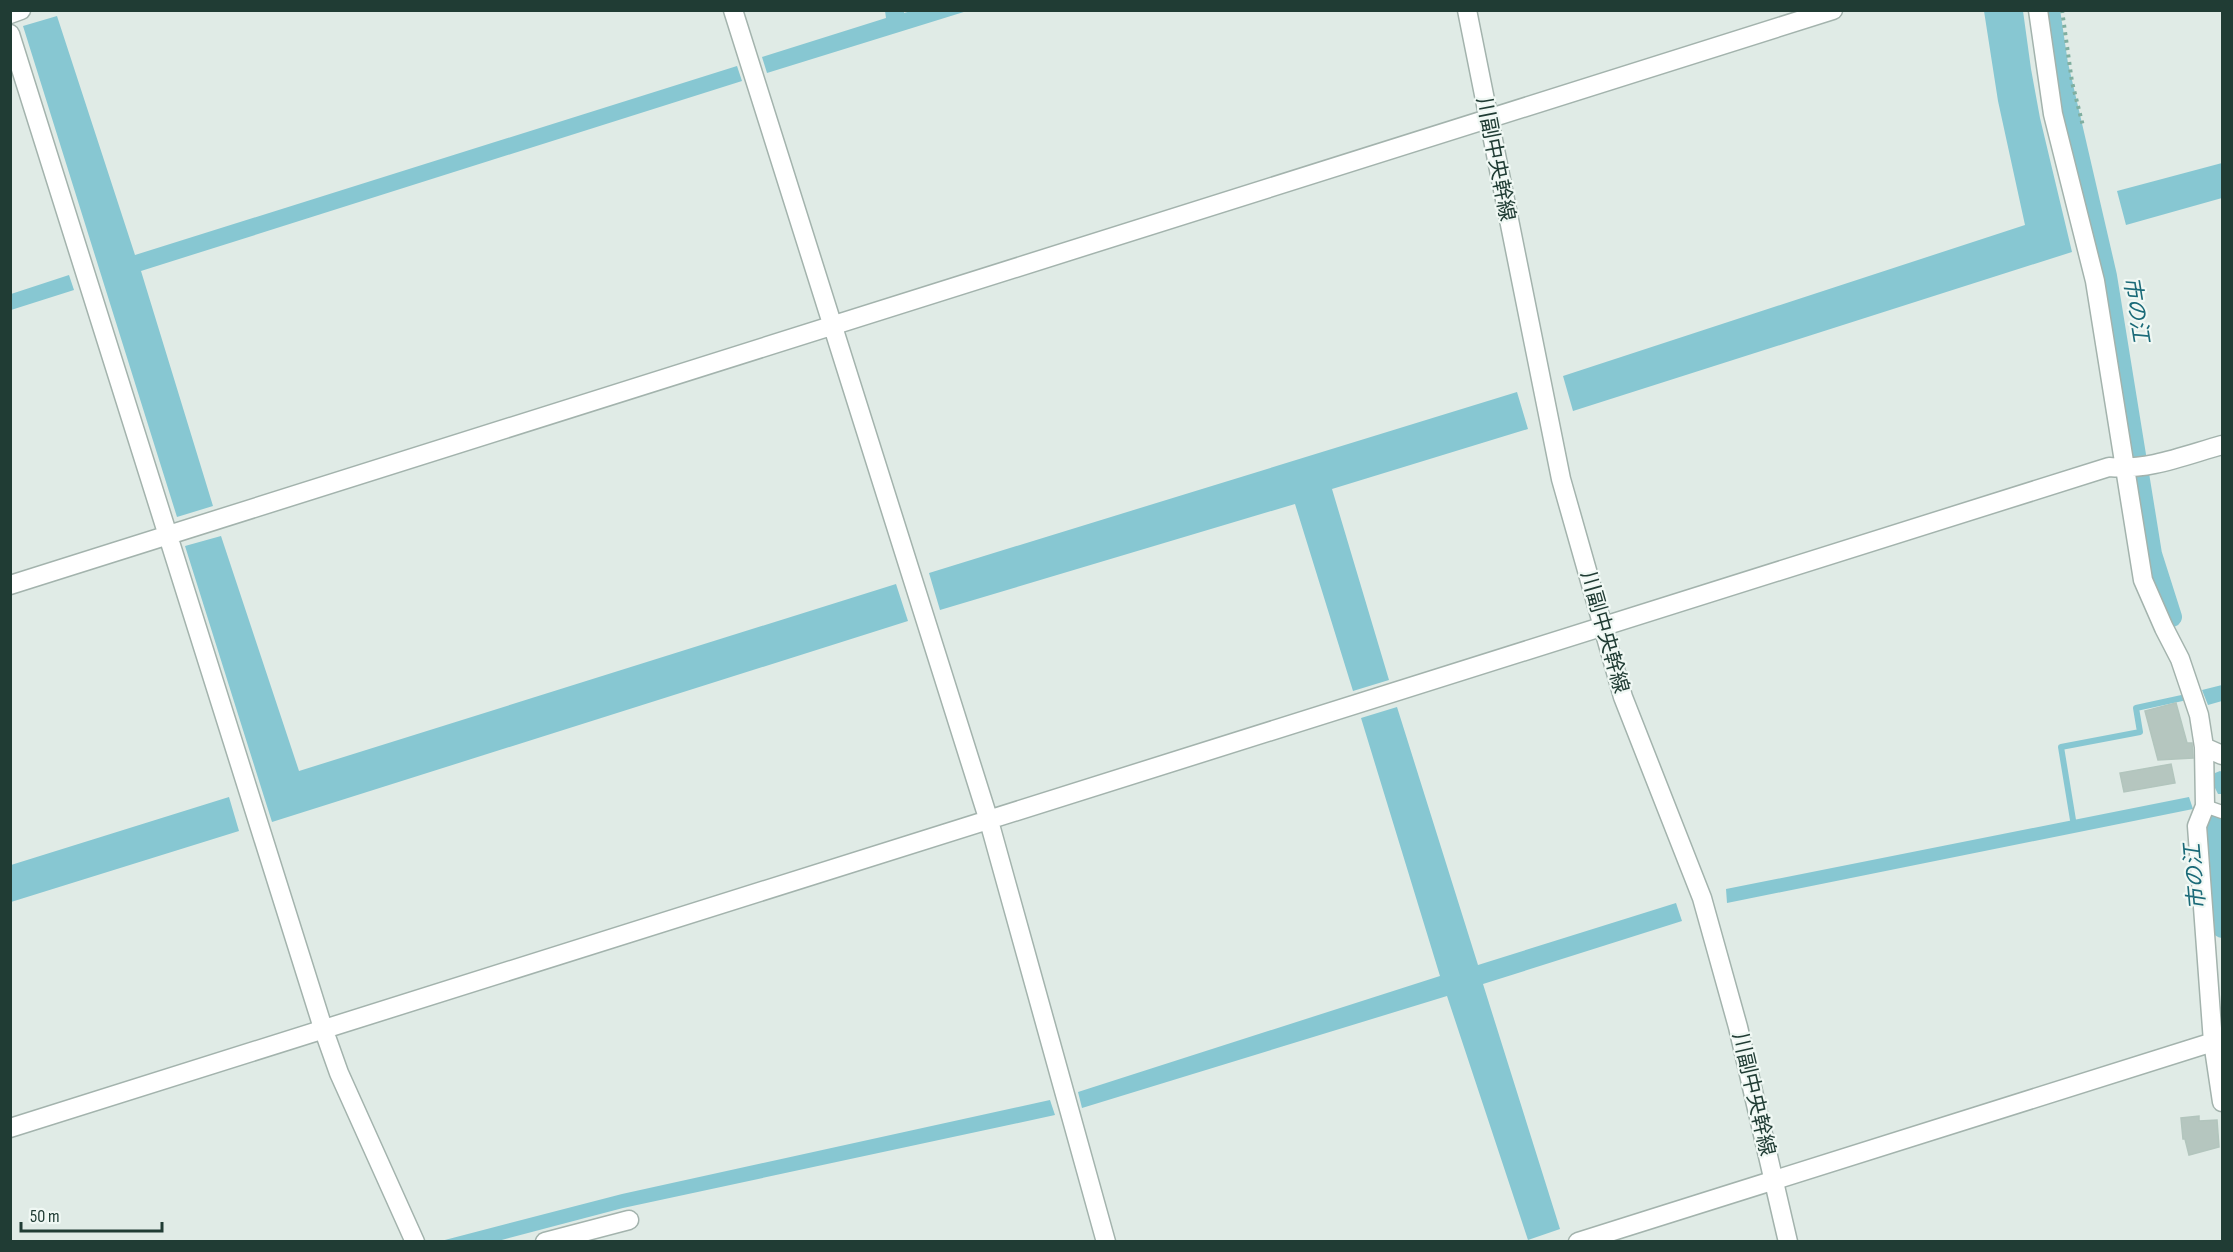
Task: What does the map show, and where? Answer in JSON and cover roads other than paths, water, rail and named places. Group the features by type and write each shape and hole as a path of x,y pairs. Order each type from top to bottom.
{"street":[{"path":"10,14 21,10"},
{"path":"734,10 988,821 1106,1242"},
{"name":"川副中央幹線","path":"1467,10 1487,118 1562,478 1623,697 1702,898 1738,1027 1788,1242"},
{"path":"10,585 1833,10"},
{"path":"2038,10 2053,114 2095,281 2143,579 2180,659 2199,715 2214,809 2197,826 2213,1042 2221,1091"},
{"path":"10,34 323,1028 339,1073 415,1242"},
{"path":"10,1128 2109,467 2126,469 2151,465 2223,445"},
{"path":"2204,747 2223,755"},
{"path":"1578,1242 2213,1042"},
{"path":"545,1242 629,1220"}],"water":[{"path":"885,11 904,11 904,13 967,11 767,73 762,57 886,18"},
{"path":"1984,11 2023,11 2040,118 2072,252 1573,411 1563,376 2025,225 1998,101"},
{"path":"57,16 135,255 737,66 742,81 141,271 213,506 177,517 23,26"},
{"path":"2222,163 2222,198 2126,225 2117,191"},
{"path":"69,275 74,290 11,310 11,294"},
{"path":"1517,392 1528,429 1332,489 1389,680 1353,691 1295,504 940,610 929,573"},
{"path":"221,536 299,771 896,584 908,621 272,822 185,546"},
{"path":"2222,685 2222,701 2208,705 2202,690"},
{"path":"1397,707 1478,965 1676,903 1682,921 1483,984 1560,1229 1528,1240 1447,996 1082,1108 1078,1092 1440,976 1361,718"},
{"path":"2222,772 2222,794 2218,794 2214,786 2215,773"},
{"path":"229,797 239,831 11,902 11,865"},
{"path":"2189,797 2193,809 1727,903 1726,889"},
{"path":"1050,1100 1055,1115 623,1208 498,1241 441,1241 622,1194"}],"waterway":[{"name":"市の江","path":"2050,10 2058,64 2107,276 2152,554 2172,617"},
{"path":"2073,820 2061,747 2140,732 2136,708 2182,698"},
{"name":"市の江","path":"2214,821 2222,928"}]}
